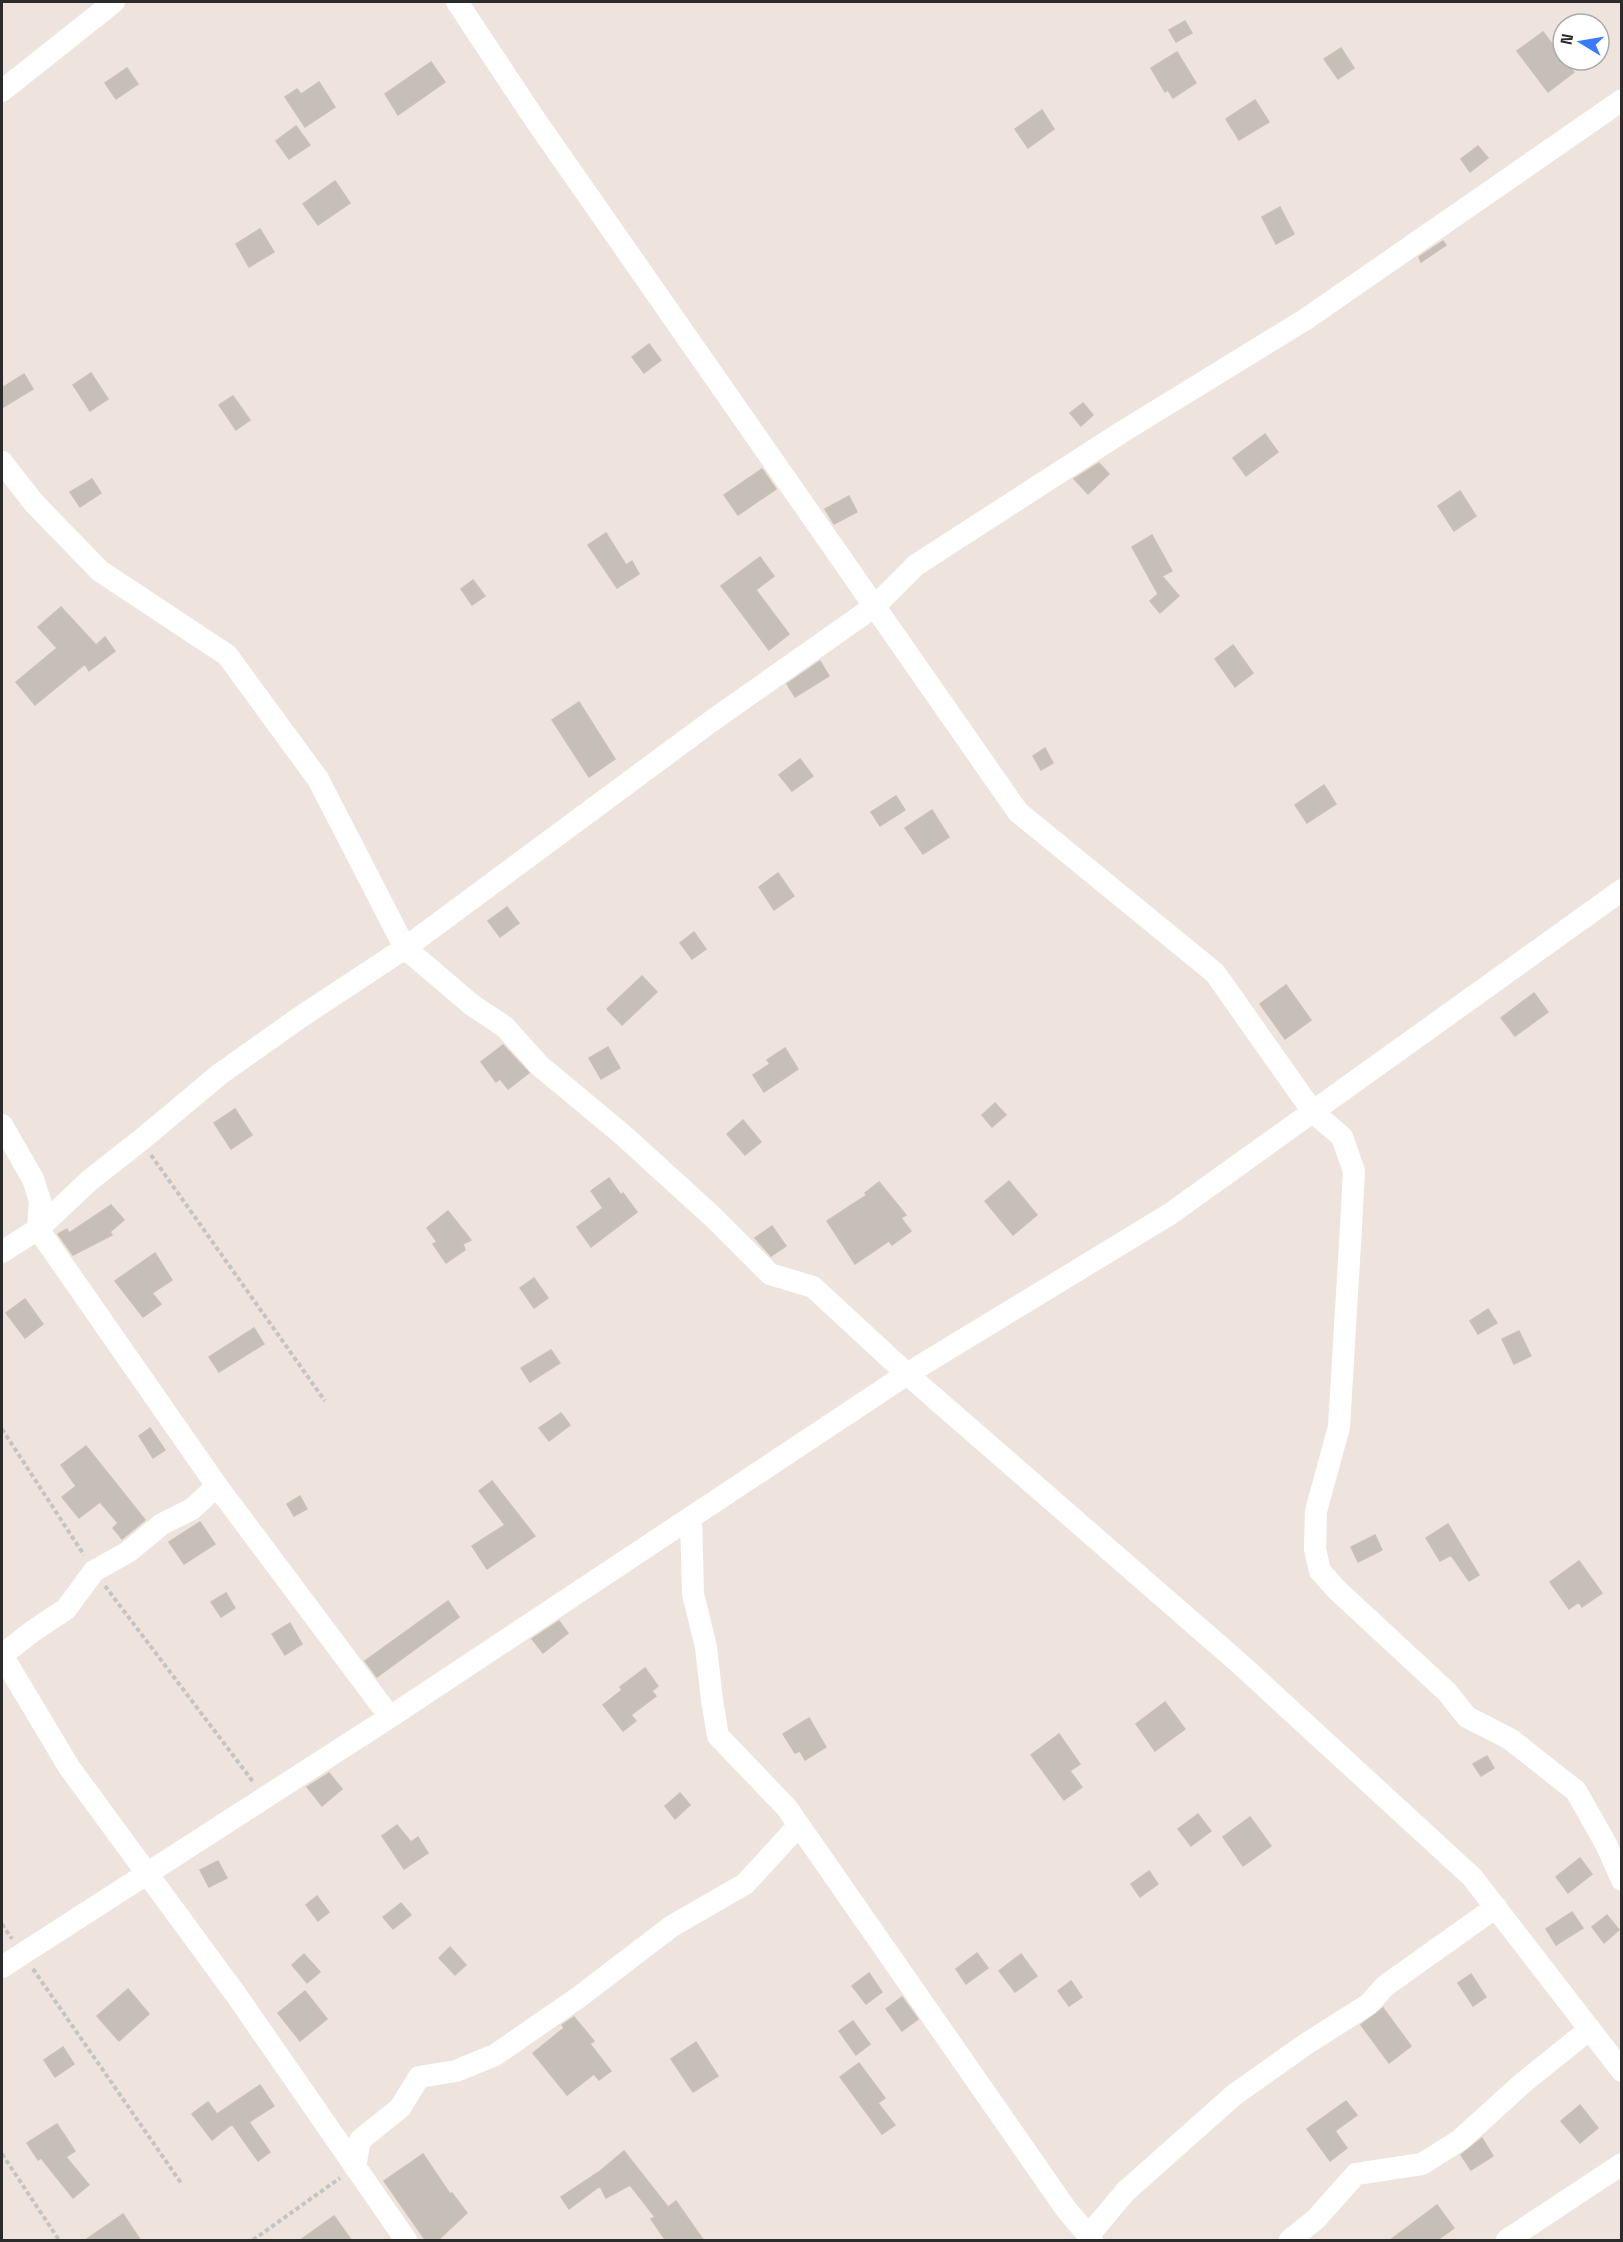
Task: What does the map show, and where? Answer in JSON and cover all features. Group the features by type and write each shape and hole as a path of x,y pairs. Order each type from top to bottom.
{"street":[{"path":"2,91 114,2"},
{"path":"457,2 534,118 1018,812 1215,973 1313,1112 1342,1137 1354,1171 1339,1427 1316,1511 1315,1549 1320,1571 1337,1590 1447,1692 1467,1717 1510,1739 1576,1791 1606,1844 1622,1880"},
{"path":"2,1252 38,1229 90,1180 220,1074 299,1018 405,948 713,720 875,606 916,565 1112,438 1306,319 1622,100"},
{"path":"2,462 34,503 100,571 227,655 318,779 405,948 472,1005 504,1027 540,1066 632,1142 770,1274 813,1287 907,1374 1247,1671 1472,1877 1622,2071"},
{"path":"2,1967 390,1717 907,1374 1170,1214 1622,890"},
{"path":"2,1125 33,1179 40,1201 38,1229 217,1486 390,1717"},
{"path":"217,1486 192,1509 162,1524 128,1552 94,1571 66,1609 33,1630 2,1655 69,1767 237,1996 406,2241"},
{"path":"691,1517 693,1594 706,1647 718,1736 787,1808 1066,2209 1090,2238 1126,2191 1234,2095 1368,2004 1385,1986 1496,1907"},
{"path":"355,2167 360,2140 400,2108 419,2077 456,2071 495,2055 579,1997 672,1926 745,1884 799,1826"},
{"path":"1290,2241 1316,2219 1356,2174 1422,2164 1460,2140 1524,2082 1590,2029"},
{"path":"1507,2241 1622,2164"}],"path":[{"path":"141,1140 325,1401"},
{"path":"2,1429 94,1571 266,1798"},
{"path":"2,1924 181,2183"},
{"path":"2,2154 59,2241"},
{"path":"253,2241 355,2167"}],"building":[{"path":"1185,21 1192,33 1176,42 1169,30"},
{"path":"1543,32 1551,42 1551,72 1574,72 1548,92 1517,51"},
{"path":"1341,48 1354,68 1338,79 1324,59"},
{"path":"1177,52 1196,83 1173,98 1168,90 1165,92 1151,68"},
{"path":"431,62 445,82 398,115 385,94"},
{"path":"127,68 138,84 116,99 105,83"},
{"path":"319,82 335,107 305,127 285,97 297,89 301,94"},
{"path":"1255,100 1269,122 1239,140 1226,119"},
{"path":"1042,110 1054,129 1028,148 1015,129"},
{"path":"296,126 310,145 289,159 276,141"},
{"path":"1478,146 1488,158 1470,172 1461,159"},
{"path":"335,181 350,203 318,225 303,204"},
{"path":"1280,207 1294,234 1276,244 1262,217"},
{"path":"260,229 274,252 249,267 236,244"},
{"path":"1443,241 1446,245 1421,262 1419,257"},
{"path":"649,344 661,360 644,373 632,357"},
{"path":"91,373 108,399 90,411 73,385"},
{"path":"24,374 33,389 2,408 2,388"},
{"path":"233,396 250,420 236,430 219,405"},
{"path":"1083,403 1093,415 1081,426 1070,413"},
{"path":"1265,434 1278,452 1246,476 1233,458"},
{"path":"1099,463 1109,474 1088,494 1074,479"},
{"path":"762,469 776,489 738,515 724,495"},
{"path":"92,479 101,493 80,507 70,492"},
{"path":"1460,491 1476,516 1454,531 1438,506"},
{"path":"849,496 857,512 834,524 825,509"},
{"path":"606,533 626,565 632,561 639,574 617,588 588,545"},
{"path":"1152,535 1172,571 1162,576 1179,596 1160,613 1150,601 1158,594 1132,547"},
{"path":"760,557 774,576 756,590 789,634 769,650 721,586"},
{"path":"473,580 485,596 472,605 461,589"},
{"path":"61,607 96,645 105,637 115,651 89,671 85,664 35,705 16,682 57,648 38,627"},
{"path":"1233,645 1253,673 1235,687 1215,659"},
{"path":"820,661 829,676 795,697 787,684"},
{"path":"579,702 615,759 589,777 552,720"},
{"path":"1045,748 1053,763 1041,770 1033,756"},
{"path":"800,759 813,776 792,791 779,775"},
{"path":"1324,785 1336,804 1307,823 1295,805"},
{"path":"896,796 905,810 880,826 871,812"},
{"path":"932,810 949,837 923,854 905,828"},
{"path":"778,873 794,896 774,910 759,887"},
{"path":"507,907 519,923 500,937 488,921"},
{"path":"694,932 706,949 692,959 680,943"},
{"path":"642,976 657,992 622,1025 607,1009"},
{"path":"1286,985 1311,1020 1285,1039 1260,1004"},
{"path":"1534,993 1548,1012 1515,1036 1501,1018"},
{"path":"503,1045 529,1073 508,1089 500,1079 496,1082 481,1062"},
{"path":"608,1047 620,1068 601,1079 589,1058"},
{"path":"785,1048 798,1069 764,1092 753,1075 770,1064 767,1060"},
{"path":"995,1103 1006,1115 992,1127 982,1115"},
{"path":"235,1109 252,1135 231,1149 214,1123"},
{"path":"743,1120 761,1142 745,1155 727,1134"},
{"path":"609,1178 637,1212 591,1247 577,1227 603,1208 591,1191"},
{"path":"1009,1181 1037,1215 1013,1235 985,1201"},
{"path":"879,1182 906,1215 901,1218 911,1231 892,1245 889,1241 855,1264 827,1221 867,1195 865,1193"},
{"path":"111,1205 124,1220 110,1232 112,1235 73,1255 58,1234 67,1229 69,1233"},
{"path":"448,1211 471,1240 463,1244 465,1250 446,1263 433,1244 437,1242 427,1228"},
{"path":"772,1226 786,1246 771,1256 755,1238"},
{"path":"155,1253 172,1280 152,1293 161,1304 143,1317 115,1281"},
{"path":"534,1278 548,1298 534,1308 520,1288"},
{"path":"25,1299 43,1324 25,1338 6,1313"},
{"path":"1488,1309 1497,1323 1478,1334 1470,1321"},
{"path":"254,1328 264,1344 219,1372 209,1357"},
{"path":"1519,1331 1531,1356 1514,1364 1502,1339"},
{"path":"551,1350 560,1363 530,1382 521,1368"},
{"path":"561,1413 570,1425 549,1441 539,1428"},
{"path":"150,1428 165,1450 153,1458 139,1436"},
{"path":"86,1446 145,1520 122,1539 113,1528 118,1523 100,1502 79,1518 62,1497 76,1486 61,1465"},
{"path":"492,1481 535,1536 487,1569 472,1546 505,1525 479,1491"},
{"path":"300,1496 307,1509 294,1516 287,1504"},
{"path":"200,1522 215,1544 184,1564 169,1542"},
{"path":"1448,1524 1479,1575 1469,1581 1451,1555 1440,1561 1426,1538"},
{"path":"1375,1535 1382,1550 1358,1562 1351,1547"},
{"path":"1579,1561 1602,1593 1582,1607 1579,1602 1569,1609 1550,1582"},
{"path":"226,1593 235,1608 221,1617 211,1602"},
{"path":"448,1601 459,1617 377,1677 365,1661"},
{"path":"559,1621 568,1633 543,1653 532,1639"},
{"path":"290,1623 302,1644 285,1655 272,1634"},
{"path":"645,1668 658,1686 652,1691 656,1696 631,1715 636,1721 623,1731 603,1705 622,1690 620,1687"},
{"path":"1165,1702 1185,1729 1155,1751 1136,1724"},
{"path":"809,1718 826,1747 805,1760 800,1751 795,1753 783,1734"},
{"path":"1059,1734 1080,1764 1070,1771 1082,1787 1064,1800 1031,1755"},
{"path":"1487,1756 1494,1768 1481,1776 1473,1764"},
{"path":"329,1773 342,1789 322,1806 307,1787"},
{"path":"680,1793 690,1805 675,1819 665,1806"},
{"path":"1198,1814 1211,1831 1191,1846 1178,1829"},
{"path":"1250,1817 1271,1846 1243,1866 1223,1837"},
{"path":"397,1825 411,1842 418,1837 428,1853 404,1869 382,1836"},
{"path":"1580,1858 1592,1874 1568,1893 1556,1877"},
{"path":"218,1861 227,1878 209,1887 200,1870"},
{"path":"1149,1871 1158,1884 1140,1897 1131,1884"},
{"path":"317,1896 329,1912 318,1921 306,1905"},
{"path":"401,1903 411,1915 393,1929 383,1917"},
{"path":"1572,1912 1583,1928 1556,1945 1546,1929"},
{"path":"1607,1915 1619,1930 1604,1943 1592,1927"},
{"path":"450,1947 466,1965 455,1975 439,1958"},
{"path":"977,1953 988,1968 966,1984 956,1969"},
{"path":"304,1954 320,1972 307,1983 292,1965"},
{"path":"1021,1954 1037,1976 1015,1992 999,1971"},
{"path":"869,1973 882,1992 866,2004 852,1986"},
{"path":"1471,1974 1486,1997 1473,2006 1458,1983"},
{"path":"1071,1981 1082,1997 1069,2006 1058,1991"},
{"path":"128,1989 149,2014 119,2041 97,2016"},
{"path":"305,1991 327,2019 300,2041 278,2013"},
{"path":"902,1997 918,2019 902,2031 886,2009"},
{"path":"1383,2008 1411,2046 1389,2063 1361,2025"},
{"path":"574,2017 594,2041 590,2044 611,2071 599,2080 594,2074 567,2095 533,2053 564,2028 562,2025"},
{"path":"853,2021 870,2044 856,2055 839,2031"},
{"path":"696,2042 718,2076 693,2092 671,2059"},
{"path":"63,2047 74,2064 55,2077 44,2060"},
{"path":"859,2063 885,2098 878,2103 895,2125 882,2134 840,2077"},
{"path":"260,2085 274,2106 249,2122 270,2152 258,2161 232,2124 212,2140 192,2114 208,2102 217,2114"},
{"path":"1346,2101 1357,2115 1335,2131 1347,2148 1330,2161 1307,2129"},
{"path":"1580,2105 1598,2128 1580,2143 1561,2121"},
{"path":"57,2124 75,2151 66,2157 89,2185 73,2198 41,2158 38,2160 27,2143"},
{"path":"1482,2138 1493,2156 1471,2170 1461,2155"},
{"path":"624,2151 668,2207 676,2201 704,2241 666,2241 651,2219 655,2217 630,2185 606,2198 600,2186 569,2209 561,2197 600,2171"},
{"path":"423,2154 450,2194 452,2193 467,2213 437,2241 426,2241 384,2181"},
{"path":"1437,2205 1454,2228 1436,2241 1389,2241"},
{"path":"123,2214 141,2241 84,2241"},
{"path":"334,2216 352,2241 299,2241"}]}
